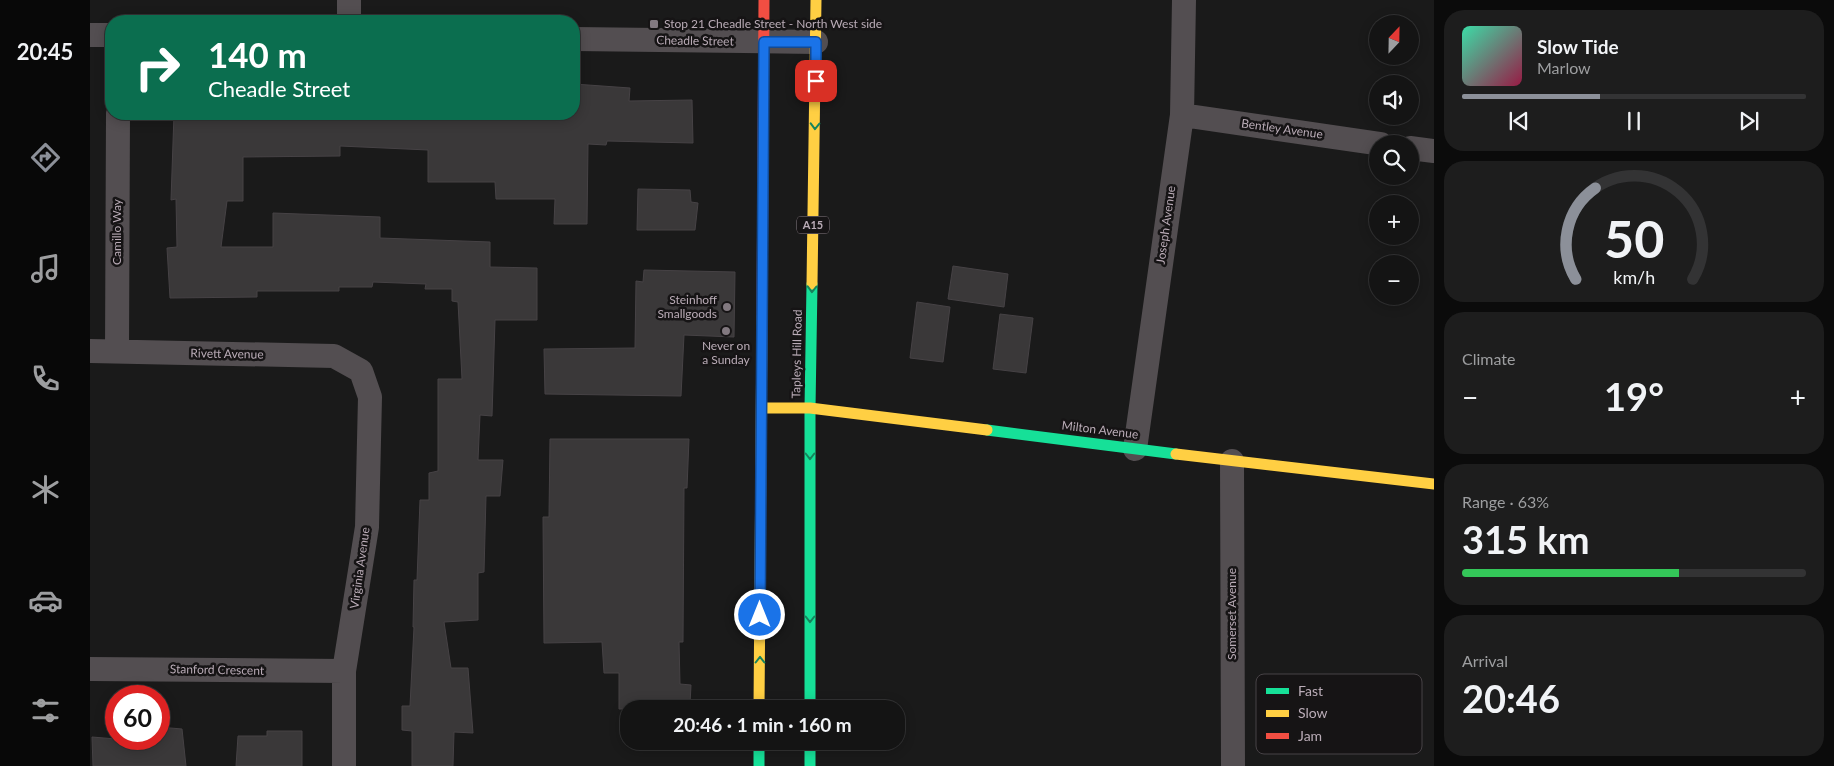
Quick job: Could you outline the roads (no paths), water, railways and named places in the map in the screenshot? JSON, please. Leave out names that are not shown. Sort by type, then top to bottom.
[{"type":"main road","points":[[759,700],[764,0]]},
{"type":"main road","name":"Tapleys Hill Road","points":[[810,700],[810,408],[816,0]]},
{"type":"main road","name":"Milton Avenue","points":[[762,408],[810,408],[1232,461],[1434,484]]},
{"type":"main road","points":[[759,750],[759,766]]},
{"type":"main road","points":[[810,750],[810,766]]},
{"type":"street","points":[[349,0],[349,15]]},
{"type":"street","name":"Joseph Avenue","points":[[1135,448],[1182,115],[1184,0]]},
{"type":"street","points":[[90,35],[105,35]]},
{"type":"street","name":"Cheadle Street","points":[[580,39],[816,42]]},
{"type":"street","name":"Bentley Avenue","points":[[1182,115],[1369,142]]},
{"type":"street","name":"Camillo Way","points":[[117,351],[118,120]]},
{"type":"street","points":[[1419,149],[1434,151]]},
{"type":"street","name":"Rivett Avenue","points":[[90,351],[334,356],[361,372]]},
{"type":"street","name":"Virginia Avenue","points":[[344,766],[344,670],[367,528],[370,397],[361,372]]},
{"type":"street","name":"Somerset Avenue","points":[[1232,461],[1233,766]]},
{"type":"street","name":"Stanford Crescent","points":[[90,669],[344,670]]},
{"type":"place","name":"Stop 21 Cheadle Street - North West side","points":[[654,24]]},
{"type":"place","name":"Steinhoff Smallgoods","points":[[727,307]]},
{"type":"place","name":"Never on a Sunday","points":[[726,331]]}]
